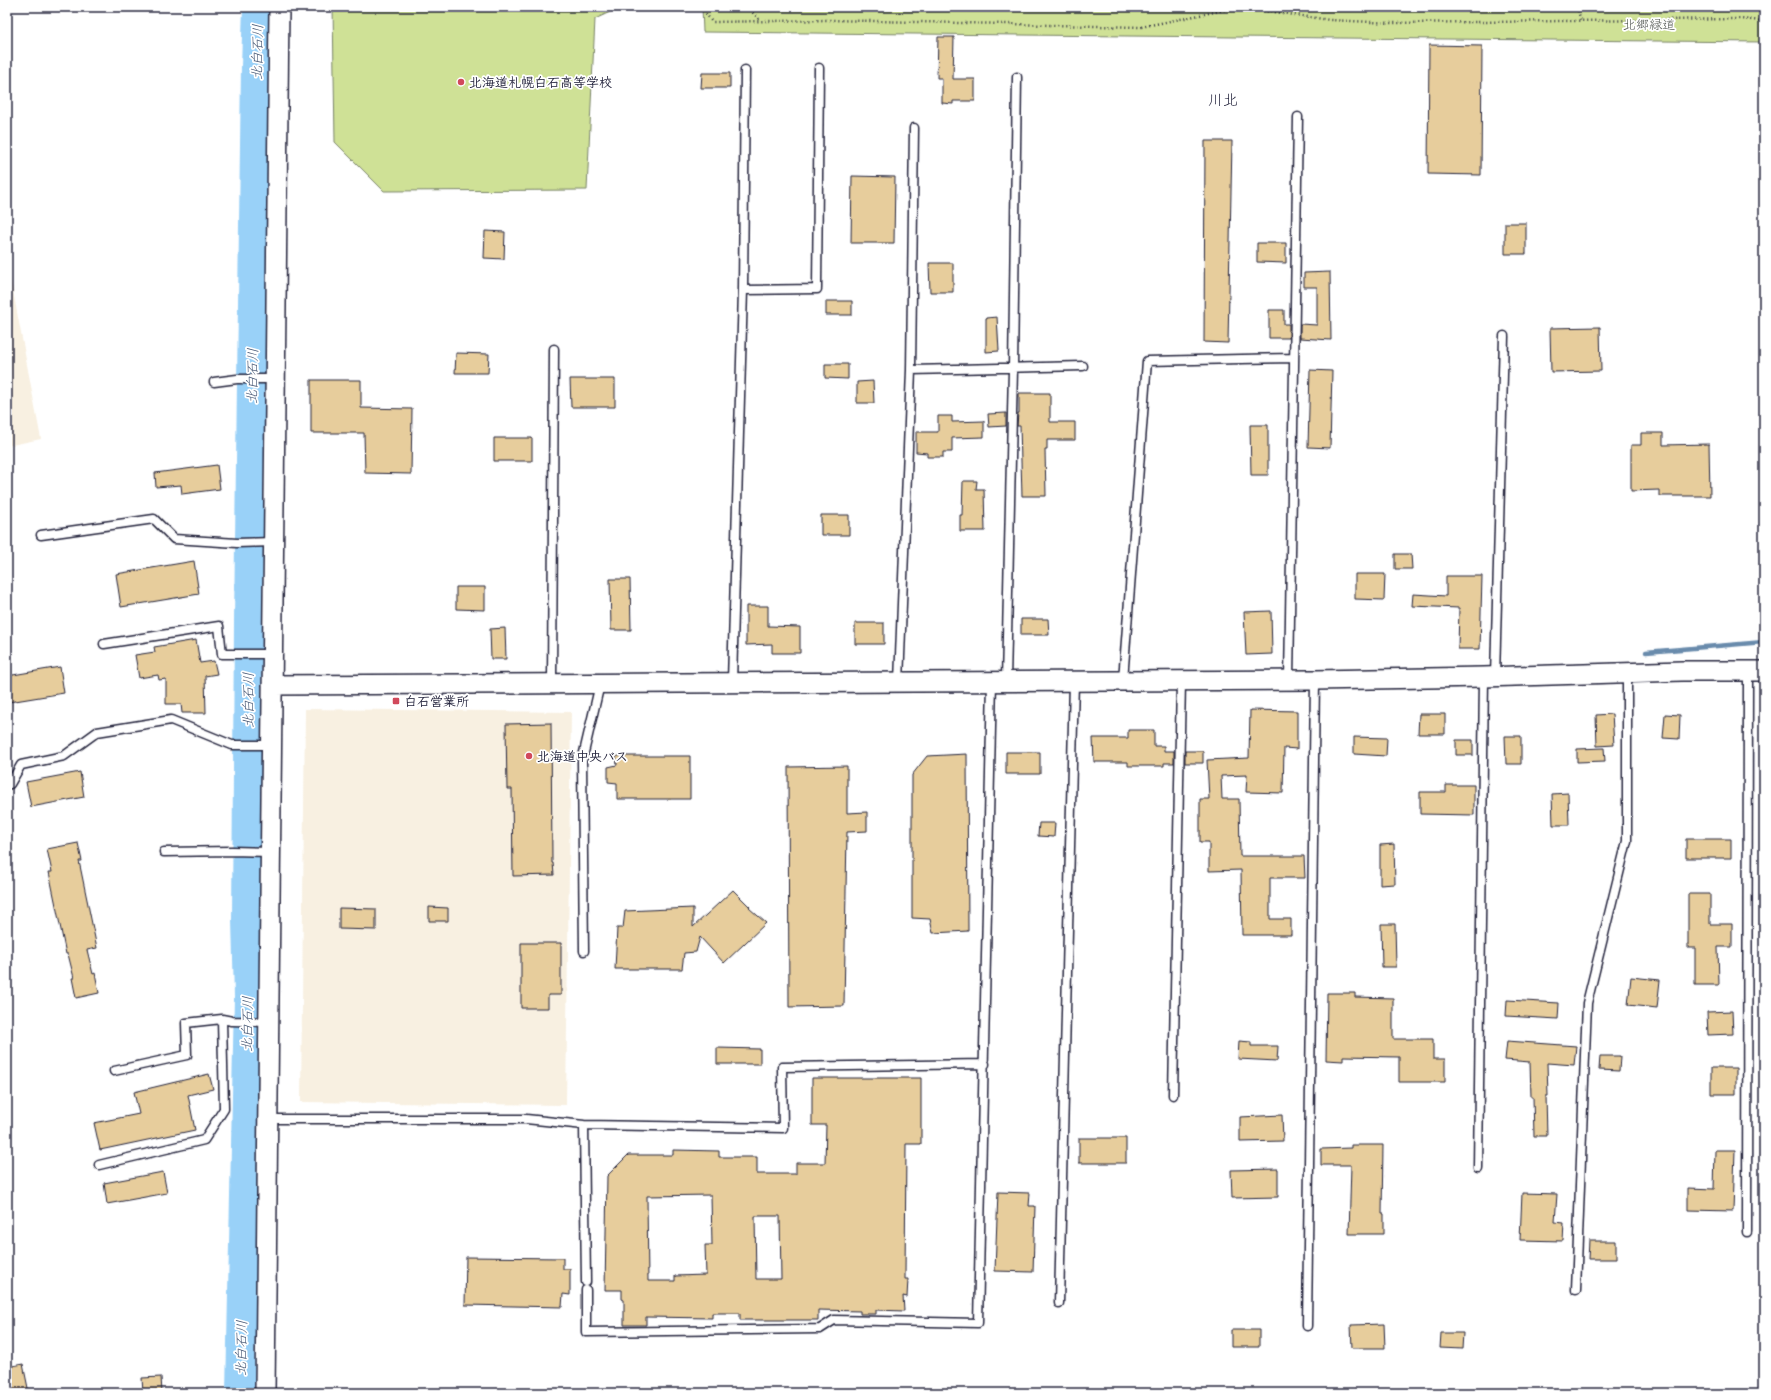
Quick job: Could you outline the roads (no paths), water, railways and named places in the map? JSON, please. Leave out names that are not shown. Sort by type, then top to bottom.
[{"type":"street","points":[[265,1393],[266,1119],[263,1022],[264,852],[266,745],[272,685],[267,654],[269,379],[279,7]]},
{"type":"street","points":[[272,685],[1315,680],[1627,674],[1682,671],[1756,671]]},
{"type":"lane","points":[[743,290],[817,289],[819,68]]},
{"type":"lane","points":[[732,682],[743,290],[745,70]]},
{"type":"lane","points":[[584,1125],[586,1332],[820,1330],[834,1320],[978,1323],[985,1064],[999,681],[1013,369],[1017,77]]},
{"type":"lane","points":[[1288,680],[1298,117]]},
{"type":"lane","points":[[899,682],[911,370],[914,128]]},
{"type":"lane","points":[[1478,1168],[1489,677],[1504,336]]},
{"type":"lane","points":[[552,684],[554,349]]},
{"type":"lane","points":[[1123,680],[1147,361],[1294,358]]},
{"type":"lane","points":[[911,370],[1013,369],[1084,366]]},
{"type":"lane","points":[[214,382],[237,379],[269,379]]},
{"type":"lane","points":[[41,535],[154,519],[174,539],[236,544],[268,542]]},
{"type":"lane","points":[[104,644],[219,626],[222,654],[267,654]]},
{"type":"lane","points":[[1747,1232],[1756,671]]},
{"type":"lane","points":[[1576,1290],[1587,1003],[1627,841],[1627,674]]},
{"type":"lane","points":[[1173,1095],[1180,680]]},
{"type":"lane","points":[[1307,1326],[1315,680]]},
{"type":"lane","points":[[1059,1303],[1074,681]]},
{"type":"lane","points":[[584,951],[582,761],[600,684]]},
{"type":"lane","points":[[7,785],[10,784],[21,765],[64,756],[97,732],[171,720],[232,745],[266,745]]},
{"type":"lane","points":[[164,852],[264,852]]},
{"type":"lane","points":[[99,1165],[204,1140],[224,1109],[222,1019]]},
{"type":"lane","points":[[114,1071],[187,1055],[186,1023],[222,1019],[232,1021],[263,1022]]},
{"type":"lane","points":[[266,1119],[526,1119],[584,1125],[783,1128],[782,1067],[985,1064]]},
{"type":"waterway","name":"北白石川","points":[[240,1393],[248,997],[246,920],[248,621],[257,7]]},
{"type":"waterway","points":[[1646,652],[1764,642]]},
{"type":"place","name":"北海道札幌白石高等学校","points":[[461,82]]},
{"type":"place","name":"白石営業所","points":[[396,701]]},
{"type":"place","name":"北海道中央バス","points":[[529,756]]},
{"type":"district","name":"川北","points":[[1223,100]]},
{"type":"park label","name":"北郷緑道","points":[[1649,24]]}]
